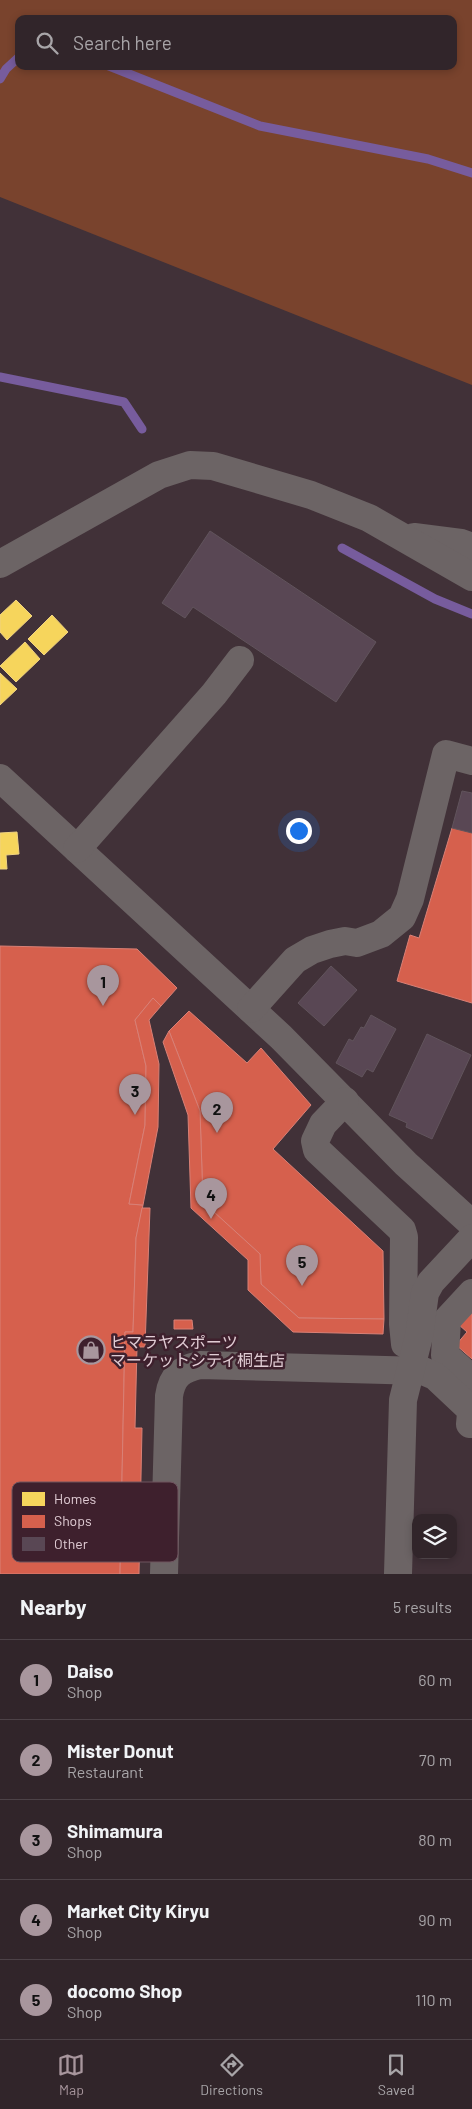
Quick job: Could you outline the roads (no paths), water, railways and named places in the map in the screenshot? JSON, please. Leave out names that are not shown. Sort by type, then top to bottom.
[{"type":"street","points":[[0,564],[145,483],[179,467],[190,465],[213,466],[311,495],[369,518],[472,576]]},
{"type":"street","points":[[402,536],[461,543],[472,547]]},
{"type":"street","points":[[77,850],[214,694],[240,660]]},
{"type":"street","points":[[251,1009],[295,960],[312,950],[345,941],[358,942],[368,940],[392,927],[402,917],[410,900],[446,754],[472,761]]},
{"type":"street","points":[[0,778],[251,1009],[406,1164],[472,1224]]},
{"type":"street","points":[[345,1101],[323,1124],[315,1142],[317,1150],[402,1230],[404,1238],[403,1324],[409,1370]]},
{"type":"street","points":[[398,1574],[403,1400],[419,1336],[425,1293],[438,1275],[472,1238]]},
{"type":"street","points":[[472,1293],[447,1320],[445,1355],[472,1379]]},
{"type":"street","points":[[167,1482],[169,1396],[174,1379],[180,1372],[200,1365],[423,1371],[436,1376],[469,1408],[471,1413],[470,1424],[472,1424]]},
{"type":"waterway","points":[[0,79],[6,69],[15,61]]},
{"type":"waterway","points":[[119,70],[260,126],[428,159],[472,173]]},
{"type":"waterway","points":[[0,377],[124,402],[142,429]]},
{"type":"waterway","points":[[342,548],[435,599],[472,614]]},
{"type":"place","name":"Daiso","points":[[103,1006]]},
{"type":"place","name":"Shimamura","points":[[135,1115]]},
{"type":"place","name":"Mister Donut","points":[[217,1133]]},
{"type":"place","name":"Market City Kiryu","points":[[211,1219]]},
{"type":"place","name":"docomo Shop","points":[[302,1286]]},
{"type":"place","name":"ヒマラヤスポーツ マーケットシティ桐生店","points":[[91,1350]]}]
